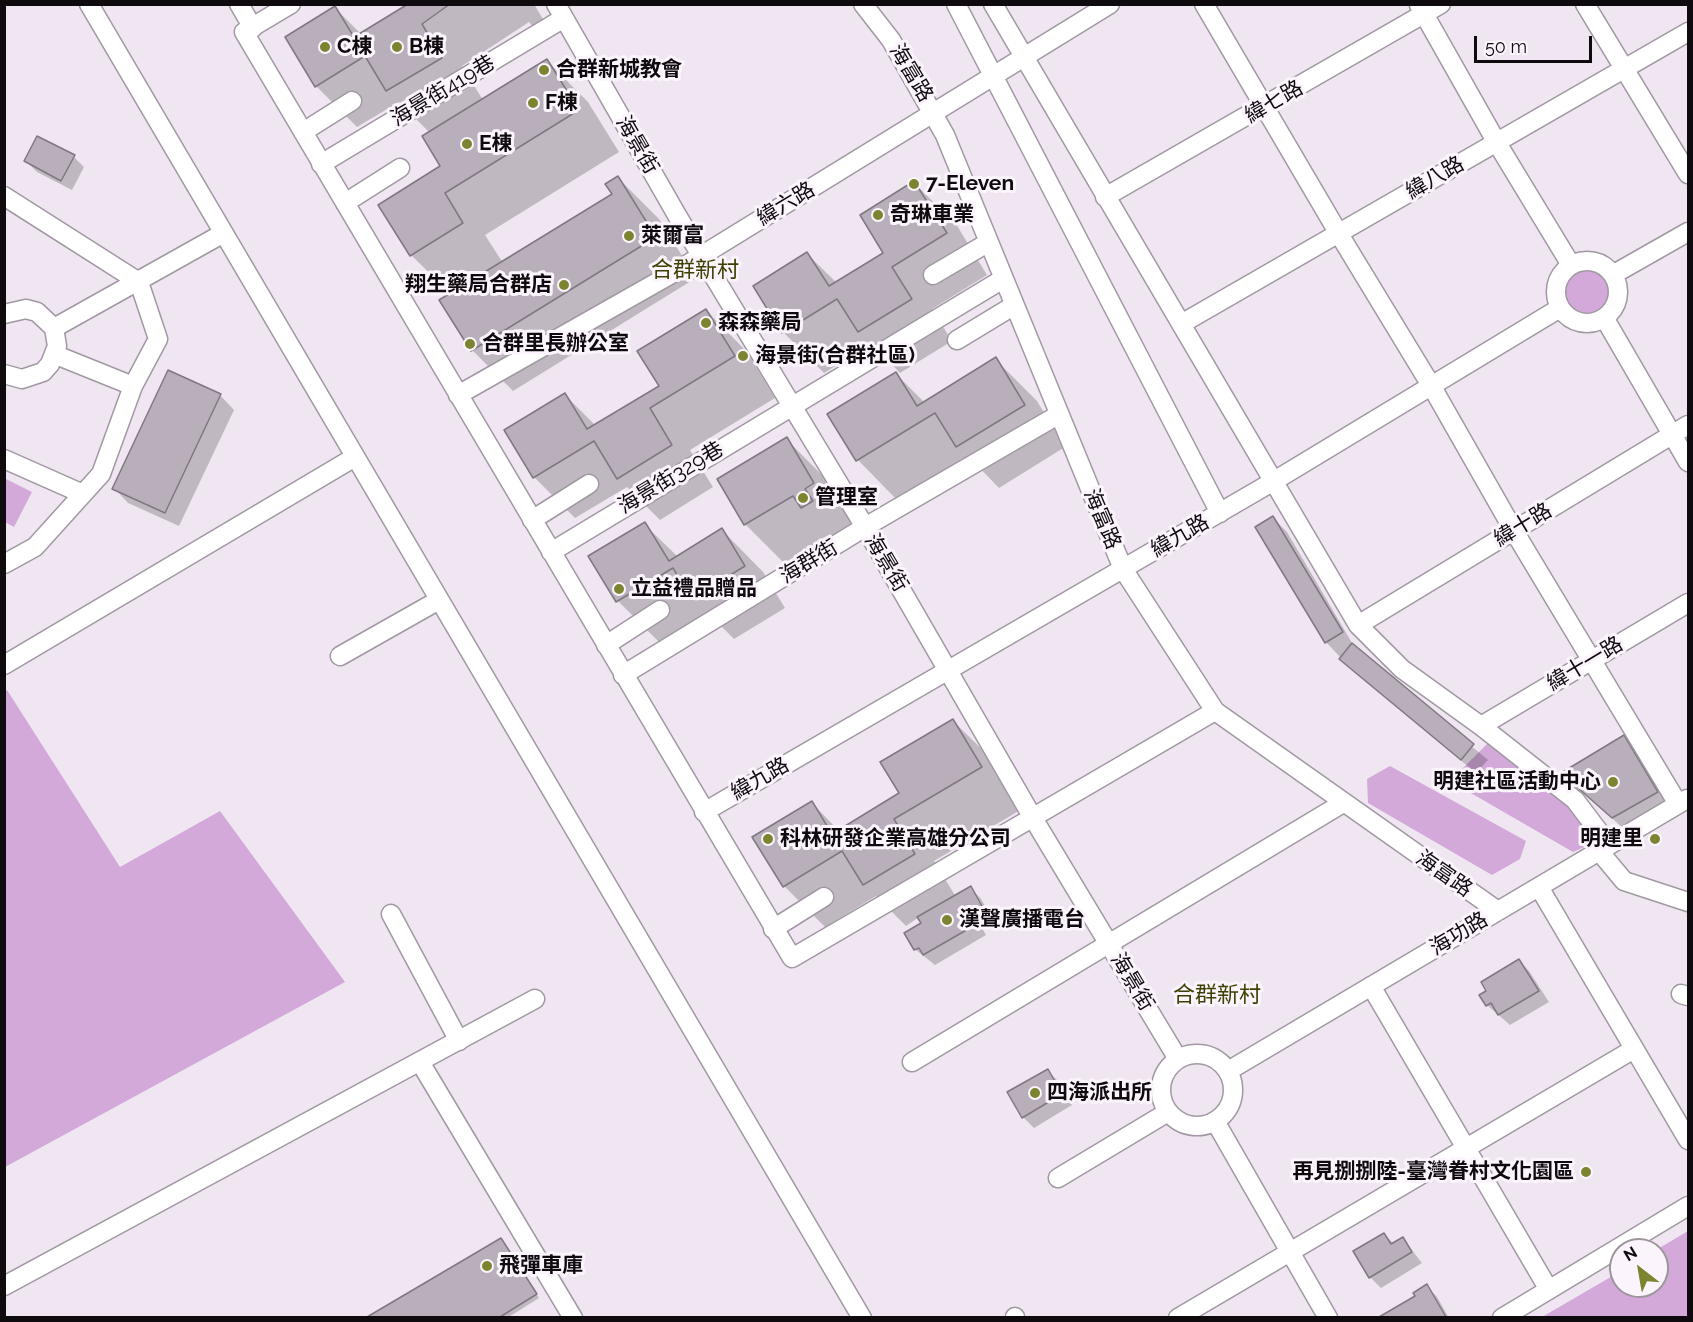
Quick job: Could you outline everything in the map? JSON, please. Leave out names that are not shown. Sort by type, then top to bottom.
[{"type":"street","points":[[89,4],[222,234],[862,1317]]},
{"type":"street","points":[[239,4],[248,30],[321,164],[792,958],[1215,711]]},
{"type":"street","points":[[248,30],[291,4]]},
{"type":"street","name":"海富路","points":[[863,4],[891,40],[934,113],[1123,569],[1215,711],[1498,911]]},
{"type":"street","points":[[956,4],[1220,513]]},
{"type":"street","points":[[993,4],[1358,625],[1402,669],[1481,726],[1575,800],[1624,881],[1689,902]]},
{"type":"street","name":"緯六路","points":[[458,395],[701,255],[1110,4]]},
{"type":"street","points":[[1204,4],[1263,108],[1432,387],[1514,531],[1592,660],[1683,801]]},
{"type":"street","name":"緯七路","points":[[1105,197],[1263,108],[1421,9],[1441,4]]},
{"type":"street","points":[[1585,4],[1689,174]]},
{"type":"street","points":[[1421,9],[1571,265]]},
{"type":"street","name":"海景街419巷","points":[[321,164],[560,11]]},
{"type":"street","name":"海景街","points":[[560,11],[701,255],[865,527],[1033,818],[1178,1059]]},
{"type":"street","name":"緯八路","points":[[1181,324],[1689,32]]},
{"type":"street","points":[[303,132],[352,101]]},
{"type":"street","points":[[345,203],[400,168]]},
{"type":"street","points":[[4,564],[35,547],[101,474],[133,386],[158,339],[139,282],[6,199]]},
{"type":"street","points":[[1614,274],[1689,232]]},
{"type":"street","points":[[54,328],[222,234]]},
{"type":"street","points":[[933,275],[989,242]]},
{"type":"street","points":[[1580,261],[1599,262],[1614,274],[1618,283],[1617,303],[1605,319],[1595,323],[1575,321],[1560,308],[1556,299],[1558,279],[1571,265],[1580,261]]},
{"type":"street","name":"海景街329巷","points":[[550,552],[791,404],[1003,279]]},
{"type":"street","points":[[957,340],[1013,306]]},
{"type":"street","name":"緯九路","points":[[704,812],[1220,513],[1560,308]]},
{"type":"street","points":[[4,314],[26,309],[37,312],[54,328],[57,346],[56,355],[43,372],[22,379],[4,374]]},
{"type":"street","points":[[1605,319],[1689,462]]},
{"type":"street","points":[[56,355],[133,386]]},
{"type":"street","name":"海群街","points":[[623,675],[865,527],[1059,415]]},
{"type":"street","name":"緯十路","points":[[1358,625],[1689,425]]},
{"type":"street","points":[[4,665],[355,458]]},
{"type":"street","points":[[4,459],[82,494]]},
{"type":"street","points":[[532,520],[589,484]]},
{"type":"street","points":[[340,657],[439,600]]},
{"type":"street","name":"緯十一路","points":[[1481,726],[1689,603]]},
{"type":"street","points":[[606,645],[660,610]]},
{"type":"street","name":"海功路","points":[[1228,1071],[1683,801]]},
{"type":"street","points":[[912,1062],[1343,803]]},
{"type":"street","points":[[1539,887],[1689,1140]]},
{"type":"street","points":[[773,929],[824,897]]},
{"type":"street","points":[[391,914],[459,1041]]},
{"type":"street","points":[[1371,986],[1549,1290]]},
{"type":"street","points":[[4,1286],[535,999]]},
{"type":"street","points":[[1178,1317],[1634,1049]]},
{"type":"street","points":[[1200,1054],[1221,1062],[1228,1071],[1233,1082],[1230,1104],[1215,1121],[1195,1126],[1185,1124],[1168,1112],[1163,1101],[1163,1078],[1178,1059],[1200,1054]]},
{"type":"street","points":[[420,1062],[573,1317]]},
{"type":"street","points":[[1058,1178],[1168,1112]]},
{"type":"street","points":[[1215,1121],[1328,1317]]},
{"type":"street","points":[[1502,1317],[1689,1206]]},
{"type":"shaded area","points":[[1587,265],[1597,267],[1606,273],[1612,282],[1614,292],[1612,302],[1606,311],[1597,317],[1587,319],[1577,317],[1568,311],[1562,302],[1560,292],[1562,282],[1568,273],[1577,267]]},
{"type":"shaded area","points":[[4,478],[32,492],[14,527],[5,522]]},
{"type":"shaded area","points":[[7,690],[120,867],[220,811],[345,982],[5,1167],[4,692]]},
{"type":"shaded area","points":[[1488,743],[1571,806],[1596,842],[1573,852],[1450,781]]},
{"type":"shaded area","points":[[1390,766],[1526,841],[1520,859],[1492,875],[1368,803],[1367,779]]},
{"type":"shaded area","points":[[1688,1231],[1688,1317],[1542,1317],[1609,1278],[1609,1298],[1669,1298],[1669,1242]]},
{"type":"building","points":[[408,4],[450,4],[422,24],[442,58],[386,91],[365,56],[315,87],[285,37],[335,6],[354,37]]},
{"type":"building","points":[[547,59],[579,110],[445,193],[463,223],[410,256],[378,205],[440,166],[422,136]]},
{"type":"building","points":[[37,136],[75,155],[61,181],[24,161]]},
{"type":"building","points":[[618,176],[656,237],[471,351],[439,300],[612,194],[605,184]]},
{"type":"building","points":[[914,181],[947,233],[892,267],[912,299],[858,332],[837,299],[782,333],[753,286],[807,252],[829,286],[883,253],[860,215]]},
{"type":"building","points":[[706,309],[735,356],[650,408],[672,445],[617,479],[594,441],[533,478],[504,430],[565,393],[587,429],[659,386],[637,351]]},
{"type":"building","points":[[996,357],[1025,405],[956,447],[935,413],[856,461],[827,414],[896,372],[917,406]]},
{"type":"building","points":[[168,370],[221,394],[165,513],[112,489]]},
{"type":"building","points":[[787,437],[814,483],[805,489],[813,501],[801,508],[793,496],[744,525],[717,479]]},
{"type":"building","points":[[1273,516],[1343,632],[1325,643],[1255,527]]},
{"type":"building","points":[[645,522],[669,561],[722,528],[745,566],[691,599],[673,568],[616,602],[588,556]]},
{"type":"building","points":[[1352,643],[1474,744],[1461,760],[1339,659]]},
{"type":"building","points":[[953,719],[982,767],[894,819],[915,854],[863,885],[842,851],[783,887],[752,837],[812,801],[832,834],[899,793],[880,762]]},
{"type":"building","name":"明建社區活動中心","points":[[1624,735],[1658,792],[1612,818],[1561,773]]},
{"type":"building","name":"漢聲廣播電台","points":[[971,886],[984,910],[972,917],[977,924],[923,955],[919,948],[914,950],[904,933],[921,923],[917,917]]},
{"type":"building","points":[[1519,959],[1539,991],[1498,1015],[1491,1003],[1486,1006],[1479,995],[1486,991],[1481,982]]},
{"type":"building","name":"四海派出所","points":[[1048,1069],[1062,1094],[1022,1118],[1007,1092]]},
{"type":"building","points":[[1384,1233],[1391,1244],[1403,1237],[1412,1252],[1369,1278],[1353,1251]]},
{"type":"building","name":"飛彈車庫","points":[[501,1238],[537,1294],[500,1317],[367,1317]]},
{"type":"building","points":[[1427,1284],[1446,1317],[1379,1317],[1415,1296],[1413,1293]]},
{"type":"place","name":"C棟","points":[[325,47]]},
{"type":"place","name":"B棟","points":[[397,47]]},
{"type":"place","name":"合群新城教會","points":[[544,70]]},
{"type":"place","name":"F棟","points":[[533,103]]},
{"type":"place","name":"E棟","points":[[467,144]]},
{"type":"place","name":"7-Eleven","points":[[914,184]]},
{"type":"place","name":"奇琳車業","points":[[878,215]]},
{"type":"place","name":"萊爾富","points":[[629,236]]},
{"type":"place","name":"翔生藥局合群店","points":[[564,285]]},
{"type":"place","name":"森森藥局","points":[[706,323]]},
{"type":"place","name":"合群里長辦公室","points":[[470,344]]},
{"type":"place","name":"海景街(合群社區)","points":[[743,356]]},
{"type":"place","name":"管理室","points":[[803,498]]},
{"type":"place","name":"立益禮品贈品","points":[[619,589]]},
{"type":"place","name":"明建社區活動中心","points":[[1613,782]]},
{"type":"place","name":"科林研發企業高雄分公司","points":[[768,839]]},
{"type":"place","name":"明建里","points":[[1655,839]]},
{"type":"place","name":"漢聲廣播電台","points":[[947,920]]},
{"type":"place","name":"四海派出所","points":[[1035,1093]]},
{"type":"place","name":"再見捌捌陸-臺灣眷村文化園區","points":[[1586,1172]]},
{"type":"place","name":"飛彈車庫","points":[[487,1266]]},
{"type":"district","name":"合群新村","points":[[695,270]]},
{"type":"district","name":"合群新村","points":[[1217,995]]}]
